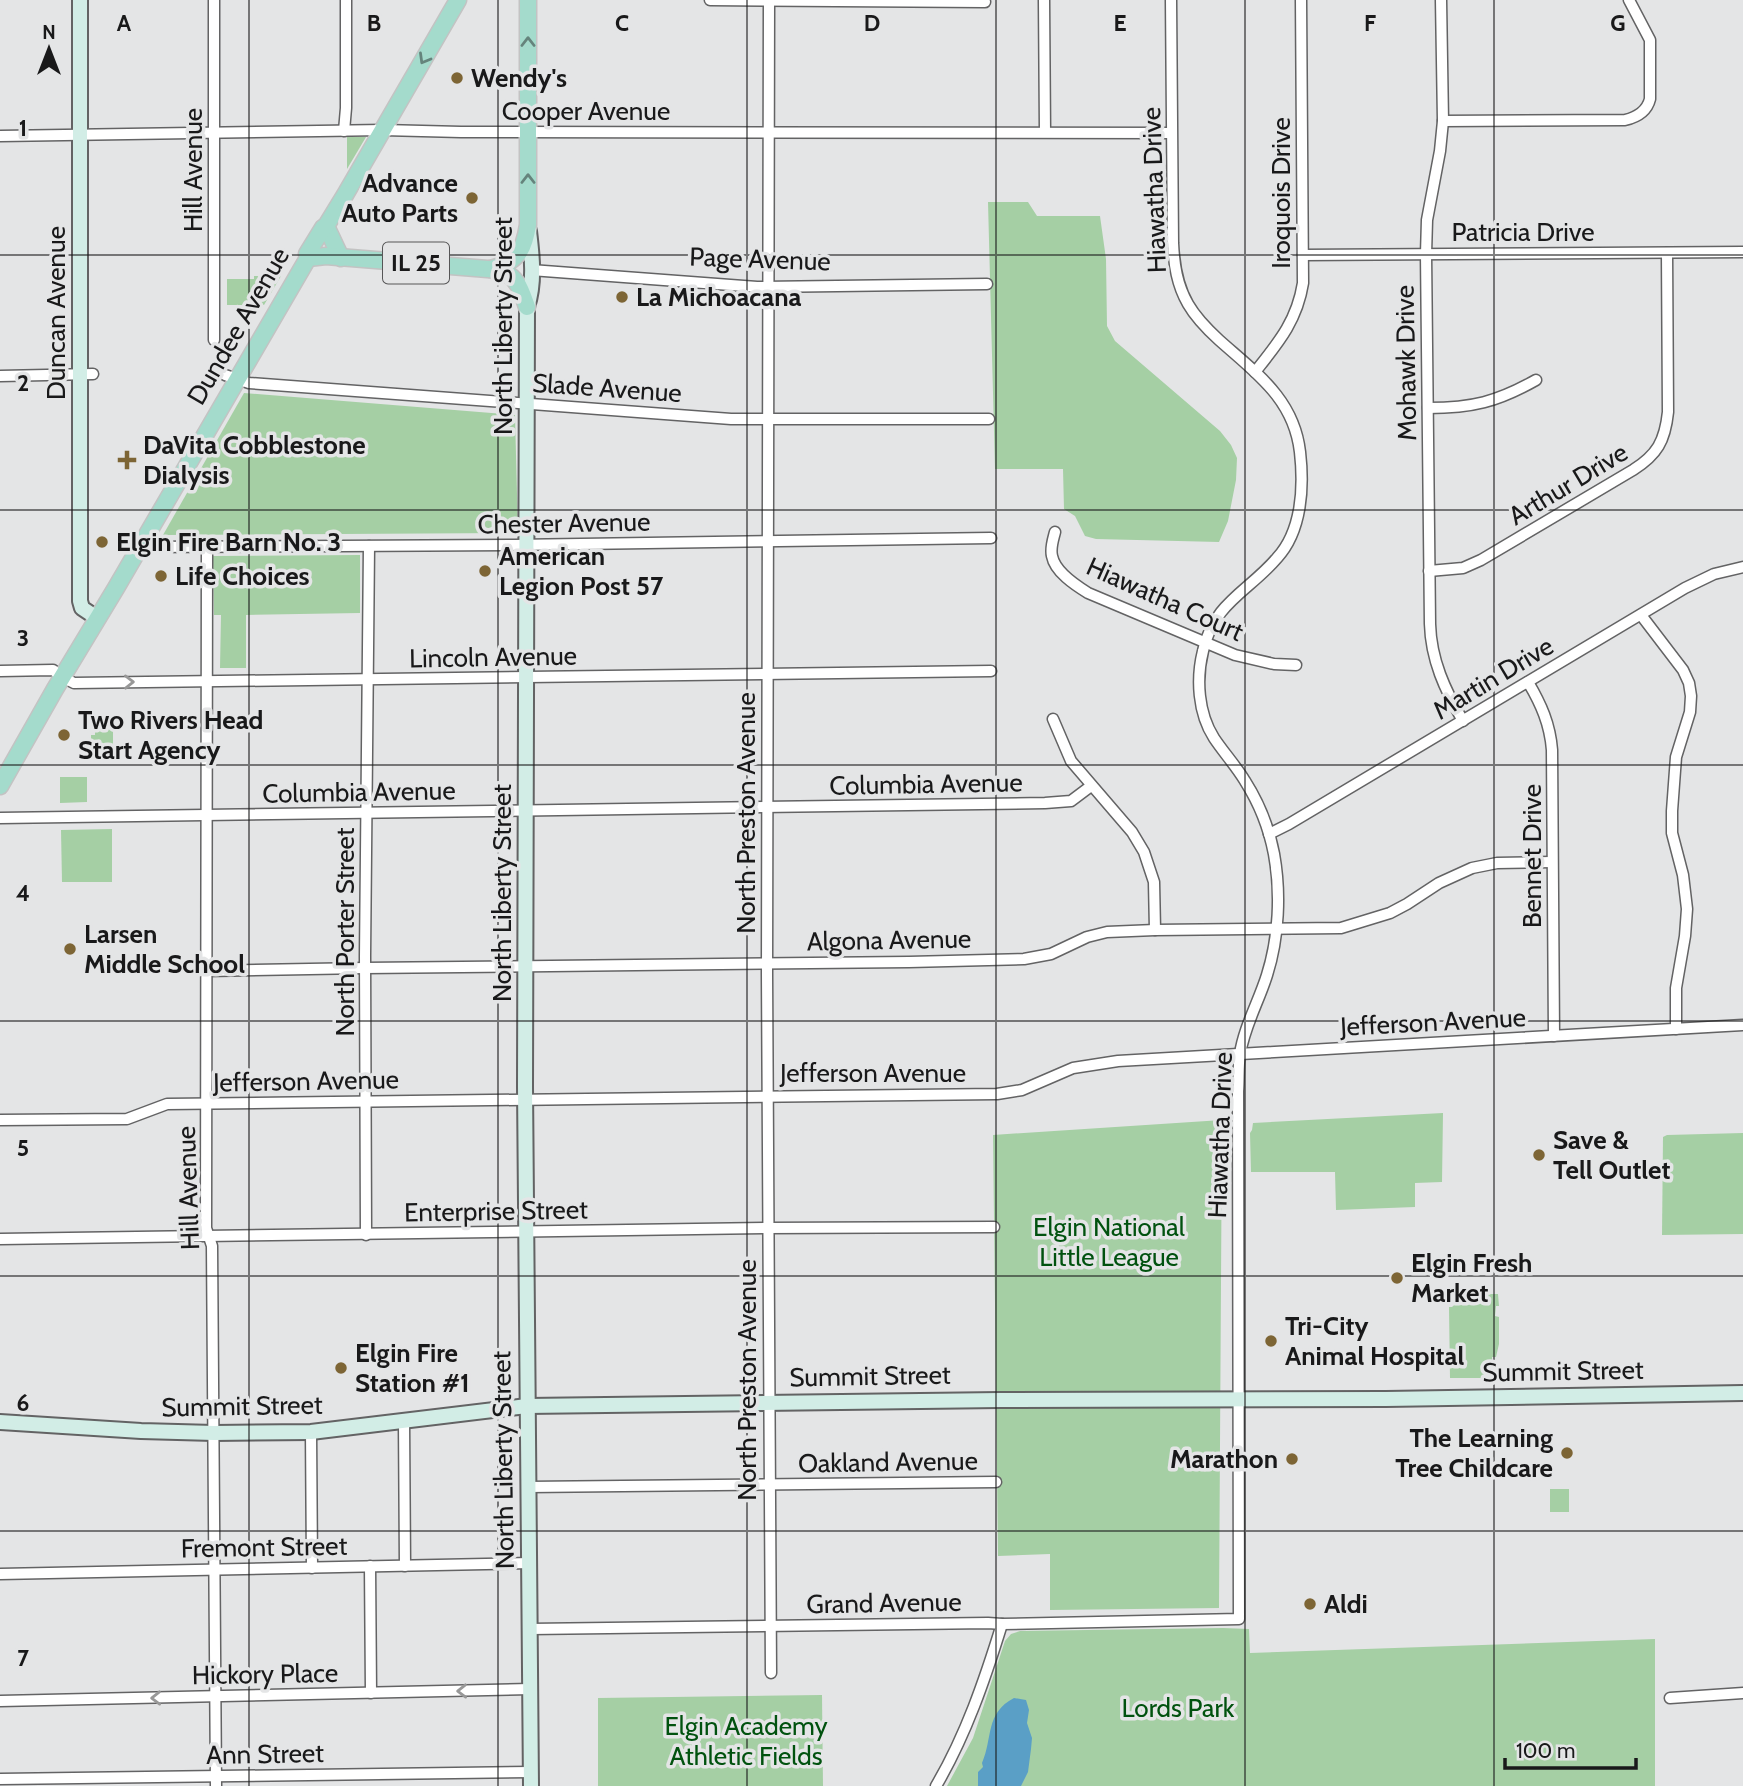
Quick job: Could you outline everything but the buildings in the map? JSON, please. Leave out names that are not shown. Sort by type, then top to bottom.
[{"type":"main road","name":"Duncan Avenue","points":[[80,0],[87,374],[80,601],[82,608],[97,618]]},
{"type":"main road","name":"Dundee Avenue","points":[[0,786],[139,547],[231,376],[308,258],[307,254],[458,0]]},
{"type":"main road","name":"North Liberty Street","points":[[528,0],[528,225],[531,296],[527,307],[526,403],[525,1099],[531,1779]]},
{"type":"main road","points":[[491,268],[509,262],[518,255],[528,225]]},
{"type":"main road","points":[[308,258],[341,257],[326,226]]},
{"type":"main road","name":"IL 25","points":[[341,257],[491,268]]},
{"type":"main road","points":[[491,268],[504,271],[516,280],[527,307]]},
{"type":"main road","name":"Summit Street","points":[[0,1422],[105,1430],[311,1432],[527,1406],[1743,1393]]},
{"type":"street","name":"Hill Avenue","points":[[214,0],[214,340]]},
{"type":"street","points":[[344,131],[346,0]]},
{"type":"street","points":[[710,0],[985,2]]},
{"type":"street","name":"North Preston Avenue","points":[[769,0],[767,1095],[771,1673]]},
{"type":"street","points":[[1044,0],[1045,132]]},
{"type":"street","name":"Hiawatha Drive","points":[[1171,0],[1173,257],[1180,288],[1198,320],[1281,399],[1295,429],[1300,459],[1298,514],[1292,532],[1280,556],[1226,605],[1212,625],[1202,653],[1199,682],[1204,716],[1212,735],[1240,772],[1269,834],[1278,881],[1278,909],[1269,970],[1240,1054],[1238,1091],[1240,1619]]},
{"type":"street","name":"Iroquois Drive","points":[[1255,372],[1279,341],[1297,310],[1303,283],[1301,0]]},
{"type":"street","name":"Mohawk Drive","points":[[1441,0],[1443,121],[1427,220],[1426,254],[1430,635],[1446,691],[1463,721]]},
{"type":"street","points":[[1443,121],[1625,120],[1639,115],[1650,99],[1651,43],[1629,0]]},
{"type":"street","name":"Cooper Avenue","points":[[0,136],[383,130],[1171,133]]},
{"type":"street","name":"Patricia Drive","points":[[1303,255],[1743,252]]},
{"type":"street","name":"Arthur Drive","points":[[1429,571],[1463,568],[1481,560],[1645,463],[1655,452],[1665,433],[1668,412],[1667,253]]},
{"type":"street","name":"Page Avenue","points":[[531,270],[768,287],[987,284]]},
{"type":"street","points":[[0,376],[87,374]]},
{"type":"street","name":"Slade Avenue","points":[[231,376],[249,383],[730,419],[989,419]]},
{"type":"street","points":[[1428,408],[1480,404],[1536,380]]},
{"type":"street","name":"Hiawatha Court","points":[[1055,532],[1052,558],[1071,582],[1092,594],[1235,655],[1275,664],[1296,665]]},
{"type":"street","name":"Chester Avenue","points":[[139,547],[990,538]]},
{"type":"street","name":"North Porter Street","points":[[366,1235],[369,545]]},
{"type":"street","name":"Hill Avenue","points":[[207,547],[206,1228],[212,1246],[216,1781]]},
{"type":"street","name":"Martin Drive","points":[[1269,834],[1701,579],[1728,569],[1743,567]]},
{"type":"street","points":[[1641,615],[1683,670],[1691,696],[1690,712],[1675,762],[1672,811],[1672,833],[1684,882],[1687,909],[1676,988],[1676,1029]]},
{"type":"street","name":"Lincoln Avenue","points":[[0,671],[53,670],[74,683],[991,671]]},
{"type":"street","name":"Bennet Drive","points":[[1528,682],[1541,705],[1551,740],[1554,1036]]},
{"type":"street","points":[[1053,719],[1068,757],[1140,842],[1147,856],[1155,887],[1155,930]]},
{"type":"street","name":"Columbia Avenue","points":[[0,818],[1048,803],[1070,801],[1091,786]]},
{"type":"street","name":"Algona Avenue","points":[[207,971],[1024,959],[1051,954],[1100,933],[1348,927],[1396,910],[1439,883],[1472,868],[1497,863],[1552,862]]},
{"type":"street","name":"Jefferson Avenue","points":[[0,1120],[127,1119],[164,1104],[1008,1093],[1029,1087],[1066,1070],[1094,1064],[1743,1025]]},
{"type":"street","name":"Enterprise Street","points":[[0,1239],[994,1227]]},
{"type":"street","points":[[404,1421],[405,1566]]},
{"type":"street","points":[[311,1432],[312,1568]]},
{"type":"street","name":"Oakland Avenue","points":[[528,1487],[996,1482]]},
{"type":"street","name":"Fremont Street","points":[[0,1574],[529,1563]]},
{"type":"street","points":[[370,1566],[371,1693]]},
{"type":"street","name":"Grand Avenue","points":[[530,1629],[1240,1619]]},
{"type":"street","points":[[936,1786],[975,1704],[1002,1624]]},
{"type":"street","name":"Hickory Place","points":[[0,1700],[530,1689]]},
{"type":"street","points":[[1670,1698],[1743,1693]]},
{"type":"street","name":"Ann Street","points":[[0,1779],[531,1779]]},
{"type":"green space","points":[[347,137],[366,137],[347,169]]},
{"type":"green space","points":[[988,202],[1028,202],[1037,216],[1100,216],[1106,259],[1107,326],[1115,341],[1220,431],[1237,458],[1236,480],[1228,521],[1219,542],[1096,539],[1085,536],[1075,516],[1064,509],[1063,469],[995,469]]},
{"type":"green space","points":[[254,276],[281,276],[264,305],[227,305],[227,279],[254,279]]},
{"type":"green space","points":[[244,393],[515,415],[518,533],[163,535]]},
{"type":"green space","points":[[360,555],[360,613],[246,615],[246,668],[220,668],[221,615],[214,615],[213,556]]},
{"type":"green space","points":[[95,729],[113,729],[113,745],[91,745],[91,735],[95,735]]},
{"type":"green space","points":[[60,777],[87,777],[87,802],[60,803]]},
{"type":"green space","points":[[112,829],[112,882],[62,882],[61,830]]},
{"type":"green space","points":[[1443,1113],[1442,1182],[1415,1183],[1415,1207],[1336,1210],[1335,1172],[1251,1172],[1250,1133],[1253,1123]]},
{"type":"green space","name":"Elgin National Little League","points":[[1222,1120],[1219,1608],[1050,1610],[1050,1554],[998,1556],[993,1135]]},
{"type":"green space","points":[[1743,1133],[1743,1234],[1662,1235],[1663,1137]]},
{"type":"green space","points":[[1468,1294],[1498,1294],[1499,1306],[1496,1306],[1495,1316],[1499,1317],[1499,1344],[1496,1357],[1492,1357],[1493,1378],[1450,1378],[1449,1307]]},
{"type":"green space","points":[[1550,1489],[1569,1489],[1569,1512],[1550,1512]]},
{"type":"green space","name":"Lords Park","points":[[1249,1629],[1250,1653],[1655,1639],[1655,1786],[947,1786],[973,1738],[1005,1641],[1011,1634],[1020,1631]]},
{"type":"green space","name":"Elgin Academy Athletic Fields","points":[[822,1695],[823,1786],[598,1786],[598,1698]]},
{"type":"water","points":[[1014,1698],[1026,1700],[1029,1710],[1027,1723],[1032,1738],[1028,1772],[1021,1786],[978,1786],[978,1772],[983,1767],[994,1719],[998,1711]]},
{"type":"place","name":"Wendy's","points":[[457,78]]},
{"type":"place","name":"Advance Auto Parts","points":[[472,198]]},
{"type":"place","name":"La Michoacana","points":[[622,297]]},
{"type":"place","name":"DaVita Cobblestone Dialysis","points":[[127,460]]},
{"type":"place","name":"Elgin Fire Barn No. 3","points":[[102,542]]},
{"type":"place","name":"American Legion Post 57","points":[[485,571]]},
{"type":"place","name":"Life Choices","points":[[161,576]]},
{"type":"place","name":"Two Rivers Head Start Agency","points":[[64,735]]},
{"type":"place","name":"Larsen Middle School","points":[[70,949]]},
{"type":"place","name":"Save & Tell Outlet","points":[[1539,1155]]},
{"type":"place","name":"Elgin Fresh Market","points":[[1397,1278]]},
{"type":"place","name":"Tri-City Animal Hospital","points":[[1271,1341]]},
{"type":"place","name":"Elgin Fire Station #1","points":[[341,1368]]},
{"type":"place","name":"The Learning Tree Childcare","points":[[1567,1453]]},
{"type":"place","name":"Marathon","points":[[1292,1459]]},
{"type":"place","name":"Aldi","points":[[1310,1604]]}]
